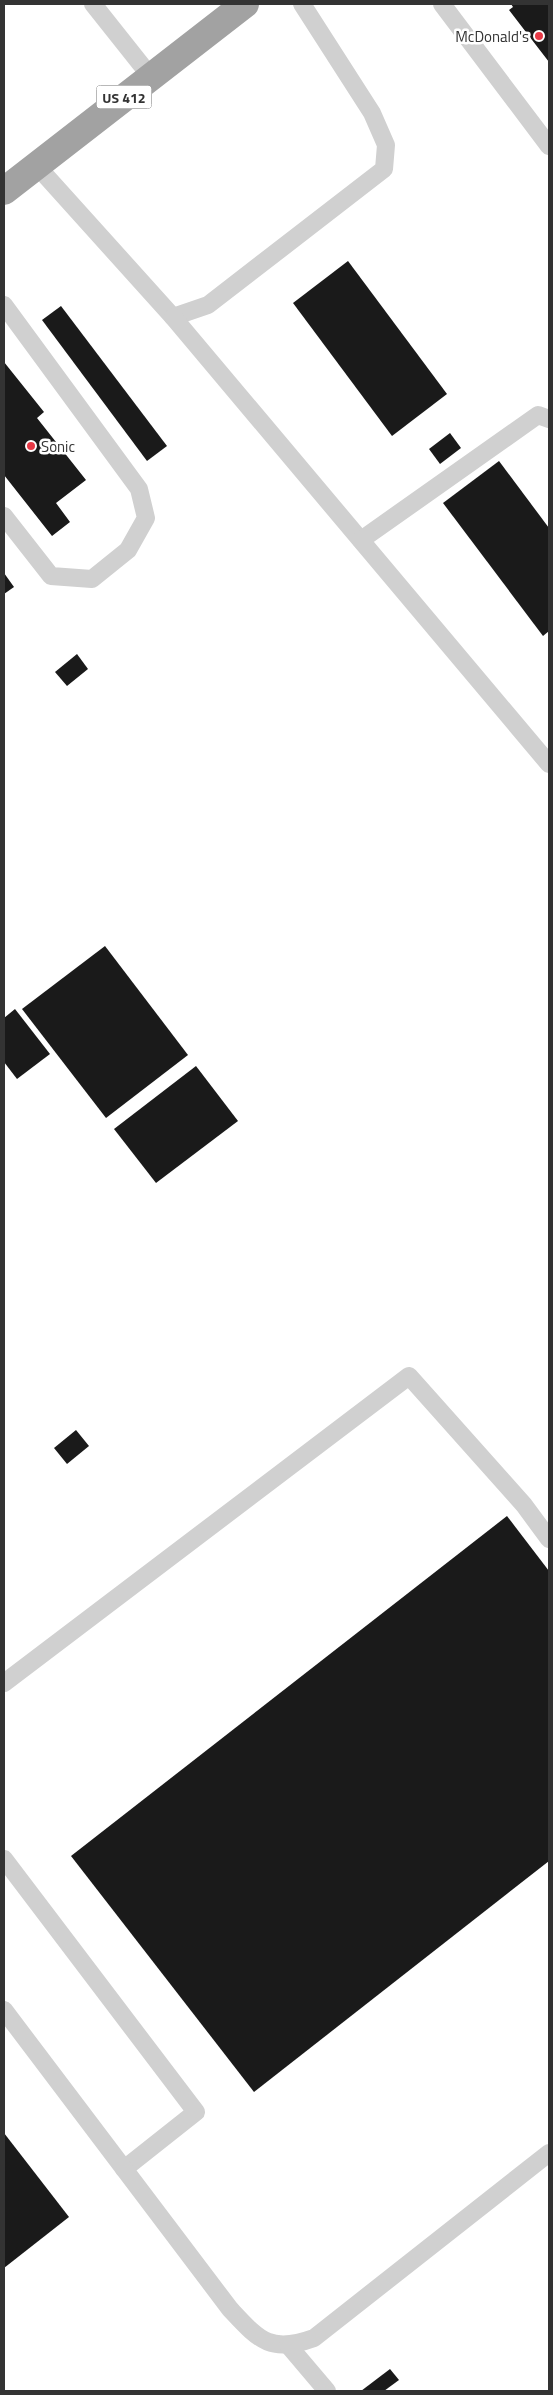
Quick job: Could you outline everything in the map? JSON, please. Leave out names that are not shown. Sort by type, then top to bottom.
[{"type":"highway","name":"US 412","points":[[4,191],[151,77],[238,6]]},
{"type":"lane","points":[[93,4],[151,77]]},
{"type":"lane","points":[[174,317],[208,305],[384,169],[386,145],[372,113],[302,4]]},
{"type":"lane","points":[[442,4],[549,146]]},
{"type":"lane","points":[[524,115],[549,124]]},
{"type":"lane","points":[[37,166],[174,317],[549,764]]},
{"type":"lane","points":[[4,516],[51,576],[92,580],[128,550],[146,518],[139,489],[6,312]]},
{"type":"lane","points":[[361,540],[538,415],[549,419]]},
{"type":"lane","points":[[4,1683],[409,1376],[524,1505],[549,1539]]},
{"type":"lane","points":[[4,1859],[196,2112],[124,2169]]},
{"type":"lane","points":[[4,2010],[230,2309],[256,2336],[274,2344],[288,2345],[314,2338],[549,2153]]},
{"type":"lane","points":[[288,2345],[327,2391]]},
{"type":"building","name":"McDonald's","points":[[511,4],[549,4],[549,62],[509,10],[513,7]]},
{"type":"building","points":[[348,261],[447,394],[392,436],[293,303]]},
{"type":"building","points":[[61,306],[167,446],[147,461],[42,320]]},
{"type":"building","name":"Sonic","points":[[4,362],[44,412],[37,418],[86,480],[56,503],[70,522],[52,536],[4,475]]},
{"type":"building","points":[[450,433],[461,448],[440,464],[429,449]]},
{"type":"building","points":[[499,461],[549,528],[549,631],[543,636],[443,503]]},
{"type":"building","points":[[4,573],[14,587],[4,594]]},
{"type":"building","points":[[77,654],[88,669],[67,686],[55,672]]},
{"type":"building","points":[[105,946],[188,1055],[106,1118],[22,1009]]},
{"type":"building","points":[[15,1009],[50,1054],[17,1079],[4,1062],[4,1018]]},
{"type":"building","points":[[196,1066],[238,1121],[156,1183],[114,1129]]},
{"type":"building","points":[[76,1430],[89,1446],[67,1464],[54,1448]]},
{"type":"building","points":[[507,1516],[549,1571],[549,1861],[254,2092],[71,1856]]},
{"type":"building","points":[[4,2133],[69,2217],[4,2268]]},
{"type":"building","points":[[390,2369],[399,2380],[384,2391],[361,2391]]},
{"type":"place","name":"McDonald's","points":[[539,36]]},
{"type":"place","name":"Sonic","points":[[31,446]]}]
